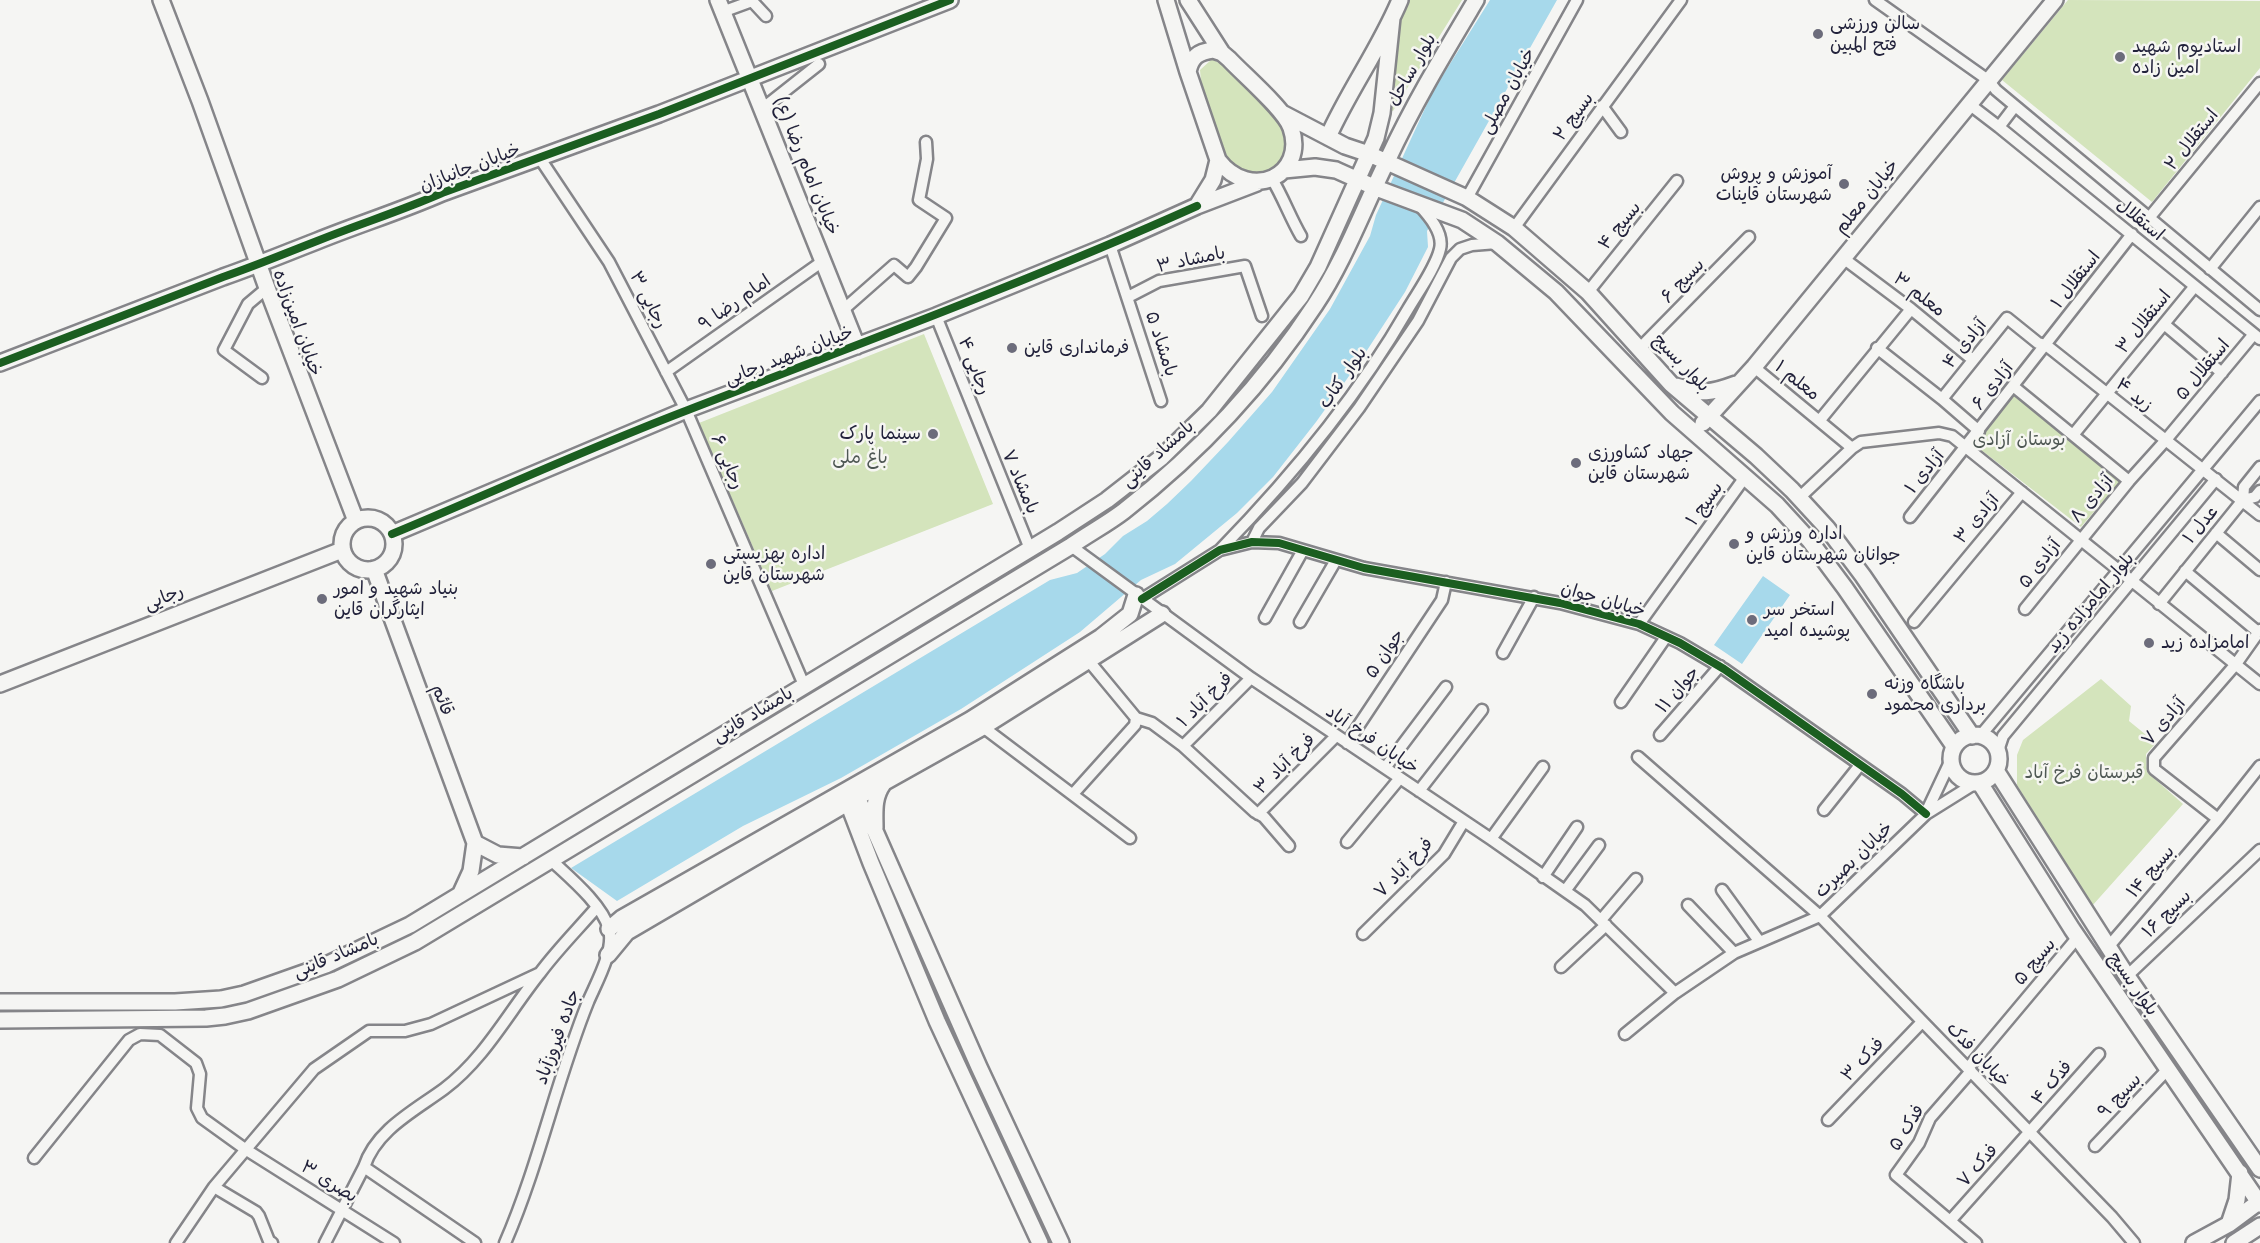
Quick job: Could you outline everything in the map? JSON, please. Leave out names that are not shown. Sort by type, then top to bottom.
[{"type":"main road","name":"خیابان امین‌زاده","points":[[161,0],[356,521]]},
{"type":"main road","name":"خیابان جانبازان","points":[[0,363],[539,157],[658,114],[950,0]]},
{"type":"main road","points":[[1166,0],[1218,160],[1227,173],[1241,180],[1271,177],[1315,167],[1336,170],[1376,188],[1462,220],[1497,243],[1556,292],[1664,405],[1777,505],[1810,541],[1845,588],[1952,754],[1956,776],[1970,784],[1985,783],[1997,772],[2001,757],[1995,743],[1976,735],[1966,736],[1952,754]]},
{"type":"main road","points":[[1188,0],[1222,53],[1291,126],[1294,141],[1292,156],[1271,177]]},
{"type":"main road","name":"بلوار ساحل","points":[[1328,136],[1342,105],[1400,0]]},
{"type":"main road","name":"بلوار ساحل","points":[[1376,188],[1416,100],[1476,0]]},
{"type":"main road","name":"خیابان معلم","points":[[1695,432],[1754,367],[2055,0]]},
{"type":"main road","name":"خیابان امام رضا (ع)","points":[[720,6],[857,346]]},
{"type":"main road","name":"بلوار ساحل","points":[[1358,180],[1376,138],[1382,113],[1392,18]]},
{"type":"main road","points":[[1188,72],[1190,63],[1196,55],[1213,50],[1222,53]]},
{"type":"main road","name":"بلوار بسیج","points":[[1281,113],[1345,146],[1369,154],[1467,198],[1514,228],[1588,292],[1671,384],[1708,418],[1756,456],[1827,528],[1976,735]]},
{"type":"main road","points":[[1197,206],[1213,180],[1218,160]]},
{"type":"main road","name":"خیابان شهید رجایی","points":[[392,534],[686,410],[936,316],[1271,177]]},
{"type":"main road","name":"بامشاد قاینی","points":[[0,1002],[175,1002],[203,1001],[244,994],[326,965],[410,925],[524,857],[1030,549],[1107,500],[1162,457],[1209,411],[1301,296],[1318,267],[1358,180]]},
{"type":"main road","name":"بامشاد قاینی","points":[[0,1020],[206,1018],[248,1011],[338,979],[415,942],[1071,546],[1123,512],[1176,468],[1220,424],[1269,368],[1316,305],[1376,188]]},
{"type":"main road","points":[[1318,267],[1332,275]]},
{"type":"main road","points":[[1671,384],[1700,393],[1713,393],[1739,383]]},
{"type":"main road","points":[[364,518],[380,520],[392,534],[394,548],[391,555],[387,562],[374,569],[360,569],[354,566],[342,550],[345,531],[356,521],[364,518]]},
{"type":"main road","name":"رجایی","points":[[0,684],[342,550]]},
{"type":"main road","name":"قائم","points":[[374,569],[475,843],[471,871],[460,895]]},
{"type":"main road","points":[[609,929],[622,918],[850,795],[970,720],[1101,637],[1130,614],[1139,597]]},
{"type":"main road","points":[[608,955],[627,932],[826,816],[850,795],[883,784],[983,727],[1162,614]]},
{"type":"main road","points":[[716,739],[725,754]]},
{"type":"main road","name":"بلوار بسیج","points":[[1997,772],[2127,976],[2260,1169]]},
{"type":"main road","name":"بلوار بسیج","points":[[1977,783],[2077,938],[2260,1203]]},
{"type":"main road","points":[[883,784],[877,792],[867,833],[937,1021],[1040,1243]]},
{"type":"main road","points":[[850,795],[1061,1243]]},
{"type":"main road","points":[[826,816],[867,833]]},
{"type":"main road","points":[[475,843],[498,855],[524,857]]},
{"type":"main road","points":[[2241,1141],[2260,1148]]},
{"type":"main road","points":[[2229,1224],[2237,1200],[2240,1173]]},
{"type":"main road","points":[[2194,1243],[2229,1224],[2260,1203]]},
{"type":"main road","points":[[2239,1242],[2260,1226]]},
{"type":"street","name":"خیابان مصلی","points":[[1467,198],[1577,0]]},
{"type":"street","name":"بسیج ۲","points":[[1514,228],[1681,0]]},
{"type":"street","name":"استقلال","points":[[1875,0],[1988,80],[1996,90],[2260,310]]},
{"type":"street","points":[[720,6],[752,1],[766,16]]},
{"type":"street","points":[[762,109],[819,64]]},
{"type":"street","name":"استقلال ۲","points":[[2149,218],[2260,83]]},
{"type":"street","name":"استقلال","points":[[1969,104],[2257,336]]},
{"type":"street","points":[[1602,106],[1621,132]]},
{"type":"street","points":[[1999,127],[2015,106]]},
{"type":"street","points":[[843,310],[894,265],[908,277],[946,218],[919,200],[927,159],[926,142]]},
{"type":"street","name":"رجایی ۳","points":[[539,157],[609,262],[686,410]]},
{"type":"street","points":[[1271,177],[1284,198],[1287,211],[1300,236]]},
{"type":"street","name":"بسیج ۴","points":[[1588,292],[1677,181]]},
{"type":"street","name":"بلوار کتاب","points":[[1220,550],[1295,470],[1340,412],[1400,325],[1441,247],[1438,231],[1419,204]]},
{"type":"street","points":[[2210,269],[2260,207]]},
{"type":"street","name":"استقلال ۱","points":[[2046,345],[2132,234]]},
{"type":"street","name":"بسیج ۶","points":[[1640,348],[1749,237]]},
{"type":"street","name":"بلوار کتاب","points":[[1252,542],[1259,528],[1302,483],[1359,408],[1418,321],[1447,265],[1460,249],[1472,245],[1497,243]]},
{"type":"street","name":"بامشاد ۵","points":[[1110,245],[1161,401]]},
{"type":"street","points":[[1436,258],[1438,256],[1445,259],[1447,265]]},
{"type":"street","name":"معلم ۳","points":[[1843,258],[1911,309],[1973,360]]},
{"type":"street","name":"امام رضا ۹","points":[[666,372],[823,261]]},
{"type":"street","name":"بامشاد ۳","points":[[1128,297],[1159,281],[1245,266],[1262,316]]},
{"type":"street","name":"استقلال ۳","points":[[2073,435],[2195,286]]},
{"type":"street","points":[[262,378],[224,350],[248,304],[267,288]]},
{"type":"street","points":[[1820,420],[1911,309]]},
{"type":"street","name":"رجایی ۴","points":[[936,316],[980,428]]},
{"type":"street","name":"آزادی ۴","points":[[1942,399],[2007,318],[2038,343],[2046,345]]},
{"type":"street","points":[[2164,324],[2222,374]]},
{"type":"street","name":"استقلال ۵","points":[[2129,481],[2257,336]]},
{"type":"street","name":"آزادی ۶","points":[[1967,447],[2046,345]]},
{"type":"street","name":"زید ۴","points":[[2046,345],[2260,515]]},
{"type":"street","points":[[1877,348],[1942,399],[1978,431]]},
{"type":"street","name":"معلم ۱","points":[[1754,367],[1852,448]]},
{"type":"street","points":[[2013,387],[2129,481]]},
{"type":"street","name":"بلوار امامزاده زید","points":[[1976,735],[2119,571],[2260,402]]},
{"type":"street","name":"رجایی ۶","points":[[686,410],[804,685]]},
{"type":"street","name":"بامشاد ۷","points":[[980,428],[1030,549]]},
{"type":"street","points":[[1799,498],[1861,442],[1939,433],[1952,436],[2081,539],[2130,582],[2260,684]]},
{"type":"street","name":"آزادی ۱","points":[[1910,517],[1967,447]]},
{"type":"street","points":[[2260,467],[2244,487],[2243,500],[2255,497],[2260,491]]},
{"type":"street","name":"بسیج ۱","points":[[1640,624],[1745,477]]},
{"type":"street","name":"بلوار امامزاده زید","points":[[1998,751],[2002,736],[2216,479]]},
{"type":"street","name":"آزادی ۸","points":[[2081,539],[2129,481]]},
{"type":"street","name":"آزادی ۳","points":[[1914,622],[2022,492]]},
{"type":"street","name":"عدل ۱","points":[[2159,604],[2243,500]]},
{"type":"street","points":[[2216,533],[2260,570]]},
{"type":"street","name":"آزادی ۵","points":[[2025,609],[2081,539]]},
{"type":"street","name":"خیابان جوان","points":[[1220,550],[1252,542],[1279,543],[1383,572],[1534,597],[1640,624],[1720,666],[1902,794],[1926,814]]},
{"type":"street","name":"خیابان فرخ آباد","points":[[1071,546],[1251,678],[1585,904],[1675,993]]},
{"type":"street","points":[[1139,597],[1220,550]]},
{"type":"street","points":[[1265,618],[1303,550]]},
{"type":"street","points":[[1299,622],[1335,560]]},
{"type":"street","points":[[2185,571],[2259,631],[2236,664]]},
{"type":"street","name":"جوان ۵","points":[[1347,743],[1442,600],[1446,582]]},
{"type":"street","points":[[1503,653],[1534,597]]},
{"type":"street","points":[[1621,702],[1666,637]]},
{"type":"street","points":[[1088,660],[1136,718],[1152,723],[1183,746],[1264,817],[1289,846]]},
{"type":"street","name":"آزادی ۷","points":[[2218,819],[2154,769],[2154,758],[2236,664]]},
{"type":"street","name":"جوان ۱۱","points":[[1660,735],[1720,666]]},
{"type":"street","name":"فرخ آباد ۱","points":[[1183,746],[1251,678]]},
{"type":"street","points":[[1385,768],[1446,687]]},
{"type":"street","points":[[1419,791],[1482,710]]},
{"type":"street","points":[[1073,794],[1135,725],[1136,718]]},
{"type":"street","points":[[983,727],[1130,838]]},
{"type":"street","name":"فرخ آباد ۳","points":[[1258,814],[1336,736]]},
{"type":"street","points":[[1926,814],[1952,754]]},
{"type":"street","name":"خیابان فدک","points":[[1638,757],[1790,887],[1820,916],[2112,1217],[2133,1243]]},
{"type":"street","points":[[1824,810],[1860,765]]},
{"type":"street","name":"بسیج ۱۴","points":[[2109,946],[2218,819],[2260,766]]},
{"type":"street","points":[[1491,839],[1543,767]]},
{"type":"street","points":[[1347,842],[1400,778]]},
{"type":"street","points":[[1926,814],[1977,783]]},
{"type":"street","name":"خیابان بصیرت","points":[[1624,1034],[1675,993],[1734,953],[1820,916],[1926,814]]},
{"type":"street","name":"فرخ آباد ۷","points":[[1363,934],[1444,854],[1464,821]]},
{"type":"street","points":[[1544,877],[1577,827]]},
{"type":"street","points":[[1565,891],[1599,845]]},
{"type":"street","name":"بسیج ۱۶","points":[[2127,976],[2260,850]]},
{"type":"street","points":[[551,860],[592,899],[609,929]]},
{"type":"street","points":[[1561,967],[1603,922],[1636,879]]},
{"type":"street","points":[[1722,890],[1759,941]]},
{"type":"street","points":[[1688,905],[1734,953]]},
{"type":"street","points":[[325,1243],[364,1167],[367,1156],[392,1125],[445,1088],[471,1065],[500,1030],[540,973],[597,908]]},
{"type":"street","name":"جاده فیروزآباد","points":[[505,1243],[525,1190],[573,1038],[608,955],[609,929]]},
{"type":"street","name":"بسیج ۵","points":[[1970,1070],[2077,938]]},
{"type":"street","points":[[176,1243],[214,1187],[314,1069],[369,1031],[405,1032],[431,1024],[540,973]]},
{"type":"street","name":"فدک ۳","points":[[1828,1120],[1922,1022]]},
{"type":"street","name":"بصری ۳","points":[[34,1158],[129,1040],[140,1034],[160,1035],[196,1064],[200,1074],[198,1113],[201,1118],[245,1149],[394,1243]]},
{"type":"street","name":"فدک ۴","points":[[2030,1133],[2099,1054]]},
{"type":"street","name":"بسیج ۹","points":[[2095,1146],[2168,1069]]},
{"type":"street","name":"فدک ۵","points":[[1950,1221],[1896,1175],[1920,1143],[1930,1118],[1970,1070]]},
{"type":"street","name":"فدک ۷","points":[[1950,1221],[2030,1133]]},
{"type":"street","points":[[364,1167],[475,1243]]},
{"type":"street","points":[[214,1187],[256,1212],[272,1243]]},
{"type":"street","points":[[1950,1221],[1976,1243]]},
{"type":"green space","points":[[1409,0],[1462,0],[1393,111],[1389,110],[1399,25]]},
{"type":"green space","points":[[2068,0],[2260,1],[2260,68],[2152,202],[2002,80]]},
{"type":"green space","points":[[1212,59],[1229,69],[1254,92],[1285,127],[1288,141],[1285,159],[1273,171],[1255,175],[1235,173],[1228,161],[1215,136],[1204,98],[1200,70]]},
{"type":"green space","name":"باغ ملی","points":[[924,334],[993,504],[772,591],[699,423]]},
{"type":"green space","name":"بوستان آزادی","points":[[2011,392],[2120,481],[2081,527],[1972,443]]},
{"type":"green space","name":"قبرستان فرخ آباد","points":[[2101,679],[2131,706],[2129,721],[2156,743],[2146,754],[2147,772],[2183,804],[2092,906],[2017,785],[2017,755],[2023,740]]},
{"type":"water","points":[[1490,0],[1557,0],[1427,231],[1428,247],[1405,292],[1362,358],[1316,422],[1273,477],[1237,513],[1175,564],[1141,580],[1080,632],[961,709],[841,778],[743,826],[617,901],[571,868],[1050,580],[1077,573],[1105,554],[1123,536],[1147,521],[1167,504],[1228,442],[1272,392],[1330,309],[1370,236],[1376,215],[1433,91]]},
{"type":"water","name":"استخر سر پوشیده امید","points":[[1763,576],[1790,595],[1742,664],[1714,645]]},
{"type":"cycle path","points":[[0,363],[442,193],[659,114],[950,0]]},
{"type":"cycle path","points":[[392,534],[613,440],[1008,286],[1197,206]]},
{"type":"cycle path","points":[[1142,599],[1220,550],[1252,542],[1279,543],[1364,568],[1560,603],[1639,624],[1680,643],[1724,669],[1902,794],[1926,814]]},
{"type":"place","name":"سالن ورزشی فتح المبین","points":[[1818,34]]},
{"type":"place","name":"استادیوم شهید امین زاده","points":[[2120,57]]},
{"type":"place","name":"آموزش و پروش شهرستان قاینات","points":[[1844,184]]},
{"type":"place","name":"فرمانداری قاین","points":[[1012,348]]},
{"type":"place","name":"سینما پارک","points":[[933,434]]},
{"type":"place","name":"جهاد کشاورزی شهرستان قاین","points":[[1576,463]]},
{"type":"place","name":"اداره ورزش و جوانان شهرستان قاین","points":[[1734,544]]},
{"type":"place","name":"اداره بهزیستی شهرستان قاین","points":[[711,564]]},
{"type":"place","name":"بنیاد شهید و امور ایثارگران قاین","points":[[322,599]]},
{"type":"place","name":"استخر سر پوشیده امید","points":[[1752,620]]},
{"type":"place","name":"امامزاده زید","points":[[2149,643]]},
{"type":"place","name":"باشگاه وزنه برداری محمود","points":[[1872,694]]}]
